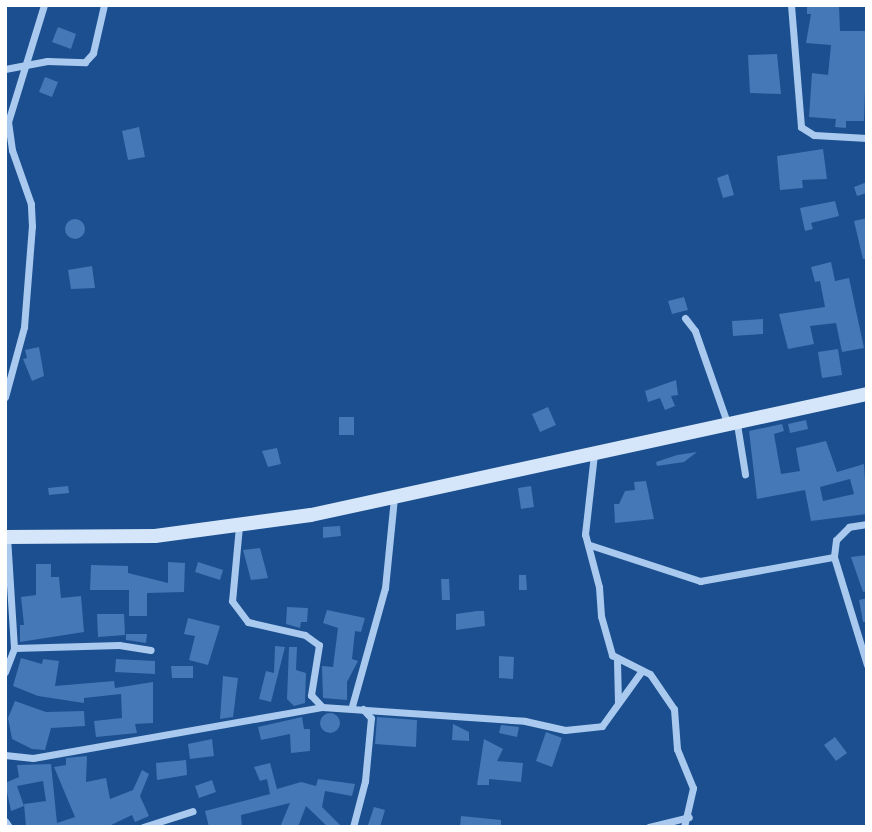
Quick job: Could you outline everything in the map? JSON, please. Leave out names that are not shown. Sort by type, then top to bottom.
[{"type":"main road","points":[[6,537],[155,536],[239,526],[394,498],[867,394]]},
{"type":"street","points":[[5,397],[24,327],[32,226],[31,204],[8,142],[10,109],[44,5]]},
{"type":"street","points":[[5,69],[22,68],[47,61],[85,62],[93,53],[104,5]]},
{"type":"street","points":[[791,5],[801,127],[814,135],[867,138]]},
{"type":"street","points":[[685,318],[695,331],[732,425],[746,474]]},
{"type":"street","points":[[594,452],[584,518],[601,616],[617,661],[618,704]]},
{"type":"street","points":[[352,706],[385,588],[394,498]]},
{"type":"street","points":[[867,524],[849,527],[836,540],[834,556],[867,665]]},
{"type":"street","points":[[239,526],[232,601],[248,622],[305,635],[319,645],[311,695],[322,707]]},
{"type":"street","points":[[5,673],[14,648],[6,537]]},
{"type":"street","points":[[590,545],[701,581],[834,556]]},
{"type":"street","points":[[14,648],[120,645],[151,650]]},
{"type":"street","points":[[617,661],[650,674],[665,692],[678,720],[677,750],[693,788],[689,817],[684,827]]},
{"type":"street","points":[[5,755],[33,758],[322,707],[352,706],[485,722],[526,721],[565,730],[602,726],[641,672]]},
{"type":"street","points":[[352,706],[367,710],[371,718],[365,781],[353,827]]},
{"type":"street","points":[[143,827],[193,811]]},
{"type":"street","points":[[649,827],[689,817]]},
{"type":"street","points":[[5,821],[9,827]]},
{"type":"building","points":[[807,5],[839,5],[840,31],[867,31],[864,121],[846,121],[846,128],[835,127],[836,119],[809,117],[812,73],[828,75],[831,45],[806,43],[811,14],[807,14]]},
{"type":"building","points":[[58,27],[76,34],[71,49],[52,42]]},
{"type":"building","points":[[777,54],[781,94],[750,93],[748,55]]},
{"type":"building","points":[[45,77],[58,82],[52,97],[39,92]]},
{"type":"building","points":[[139,127],[145,157],[128,160],[122,131]]},
{"type":"building","points":[[823,149],[827,179],[802,180],[803,188],[780,190],[777,156]]},
{"type":"building","points":[[728,174],[734,195],[723,198],[717,178]]},
{"type":"building","points":[[867,182],[867,193],[857,196],[854,187]]},
{"type":"building","points":[[835,201],[839,216],[811,223],[813,229],[805,231],[800,208]]},
{"type":"building","points":[[867,218],[867,259],[863,259],[854,221]]},
{"type":"building","points":[[71,219],[79,219],[85,229],[79,239],[71,239],[65,233],[65,225]]},
{"type":"building","points":[[831,262],[835,281],[849,278],[864,348],[842,352],[836,323],[810,326],[814,344],[788,349],[779,314],[825,307],[820,281],[815,282],[811,267]]},
{"type":"building","points":[[92,266],[95,288],[71,289],[68,270]]},
{"type":"building","points":[[684,297],[688,310],[672,314],[668,301]]},
{"type":"building","points":[[763,319],[763,334],[733,336],[732,321]]},
{"type":"building","points":[[39,347],[44,376],[32,381],[23,359],[27,358],[25,350]]},
{"type":"building","points":[[838,349],[842,375],[822,378],[818,352]]},
{"type":"building","points":[[676,380],[678,395],[671,396],[675,406],[665,410],[660,398],[648,402],[645,391]]},
{"type":"building","points":[[548,407],[556,425],[540,432],[532,414]]},
{"type":"building","points":[[339,417],[354,417],[354,435],[339,435]]},
{"type":"building","points":[[806,420],[808,429],[790,433],[788,424]]},
{"type":"building","points":[[782,424],[784,431],[774,434],[781,474],[800,471],[796,448],[826,441],[837,472],[864,464],[867,514],[811,521],[805,490],[757,499],[749,431]],"holes":[[[850,479],[854,494],[823,501],[820,487]]]},
{"type":"building","points":[[277,448],[281,464],[268,467],[262,451]]},
{"type":"building","points":[[697,452],[684,462],[657,466],[656,462]]},
{"type":"building","points":[[646,481],[654,519],[615,523],[614,504],[619,504],[625,491],[635,490],[634,482]]},
{"type":"building","points":[[68,486],[69,493],[49,495],[48,488]]},
{"type":"building","points":[[531,486],[534,507],[521,509],[518,488]]},
{"type":"building","points":[[340,526],[341,536],[323,538],[323,527]]},
{"type":"building","points":[[260,548],[268,578],[251,580],[243,550]]},
{"type":"building","points":[[867,555],[867,591],[863,592],[851,557]]},
{"type":"building","points":[[168,562],[185,563],[184,592],[147,593],[147,616],[129,616],[129,590],[90,590],[91,565],[128,566],[128,573],[168,583]]},
{"type":"building","points":[[198,562],[223,570],[220,580],[195,572]]},
{"type":"building","points":[[36,564],[51,564],[51,577],[59,577],[61,598],[81,596],[84,632],[20,642],[20,625],[24,625],[21,597],[36,595]]},
{"type":"building","points":[[519,575],[526,575],[527,590],[519,590]]},
{"type":"building","points":[[441,579],[449,579],[450,600],[442,600]]},
{"type":"building","points":[[867,598],[867,622],[863,622],[859,600]]},
{"type":"building","points":[[287,607],[308,608],[307,622],[301,622],[300,628],[286,624]]},
{"type":"building","points":[[327,610],[365,618],[361,632],[355,631],[352,659],[358,661],[347,682],[347,700],[323,698],[322,666],[333,667],[338,628],[323,623]]},
{"type":"building","points":[[484,611],[485,626],[456,630],[456,614]]},
{"type":"building","points":[[97,614],[124,614],[125,635],[98,637]]},
{"type":"building","points":[[188,618],[220,626],[208,665],[189,660],[195,636],[184,634]]},
{"type":"building","points":[[126,634],[147,634],[146,643],[126,640]]},
{"type":"building","points":[[275,646],[285,647],[271,702],[259,699],[266,671],[274,673]]},
{"type":"building","points":[[289,647],[297,647],[296,670],[306,673],[305,703],[294,706],[287,699]]},
{"type":"building","points":[[499,656],[514,657],[513,679],[499,678]]},
{"type":"building","points":[[21,658],[42,664],[43,659],[59,661],[55,686],[114,681],[115,688],[153,682],[153,723],[135,724],[137,733],[96,737],[94,721],[122,718],[121,694],[84,698],[84,703],[38,696],[13,686]]},
{"type":"building","points":[[116,659],[155,661],[155,674],[115,672]]},
{"type":"building","points":[[171,666],[193,666],[193,678],[172,678]]},
{"type":"building","points":[[223,676],[238,678],[233,717],[220,719]]},
{"type":"building","points":[[15,701],[46,712],[84,711],[85,726],[51,728],[45,750],[32,749],[12,739],[8,718]]},
{"type":"building","points":[[326,713],[334,713],[340,723],[334,733],[326,733],[320,727],[320,719]]},
{"type":"building","points":[[302,717],[304,729],[310,729],[310,751],[291,753],[290,734],[261,740],[258,727]]},
{"type":"building","points":[[377,717],[417,720],[416,747],[375,744]]},
{"type":"building","points":[[453,724],[469,732],[469,741],[452,740]]},
{"type":"building","points":[[501,725],[519,727],[517,737],[499,733]]},
{"type":"building","points":[[546,732],[562,738],[552,767],[536,761]]},
{"type":"building","points":[[835,737],[847,753],[836,761],[824,745]]},
{"type":"building","points":[[212,739],[214,756],[190,759],[188,744]]},
{"type":"building","points":[[484,739],[503,749],[497,761],[523,763],[521,782],[489,779],[489,785],[477,785]]},
{"type":"building","points":[[87,756],[86,782],[106,778],[110,799],[133,790],[142,770],[149,774],[140,796],[149,816],[135,822],[132,815],[107,827],[26,827],[24,804],[46,801],[43,781],[17,786],[24,806],[11,811],[5,783],[19,777],[17,765],[51,764],[57,823],[75,817],[54,767],[66,765],[66,758]]},
{"type":"building","points":[[186,760],[187,775],[157,780],[156,763]]},
{"type":"building","points":[[270,763],[277,789],[301,782],[316,786],[318,779],[355,784],[352,796],[325,791],[322,807],[342,827],[328,827],[306,806],[298,827],[280,827],[290,803],[241,815],[242,827],[209,827],[205,811],[270,794],[267,779],[260,781],[254,767]]},
{"type":"building","points":[[212,780],[216,792],[199,798],[195,786]]},
{"type":"building","points":[[374,807],[385,810],[380,827],[368,825]]},
{"type":"building","points":[[461,816],[501,820],[501,827],[460,827]]}]
